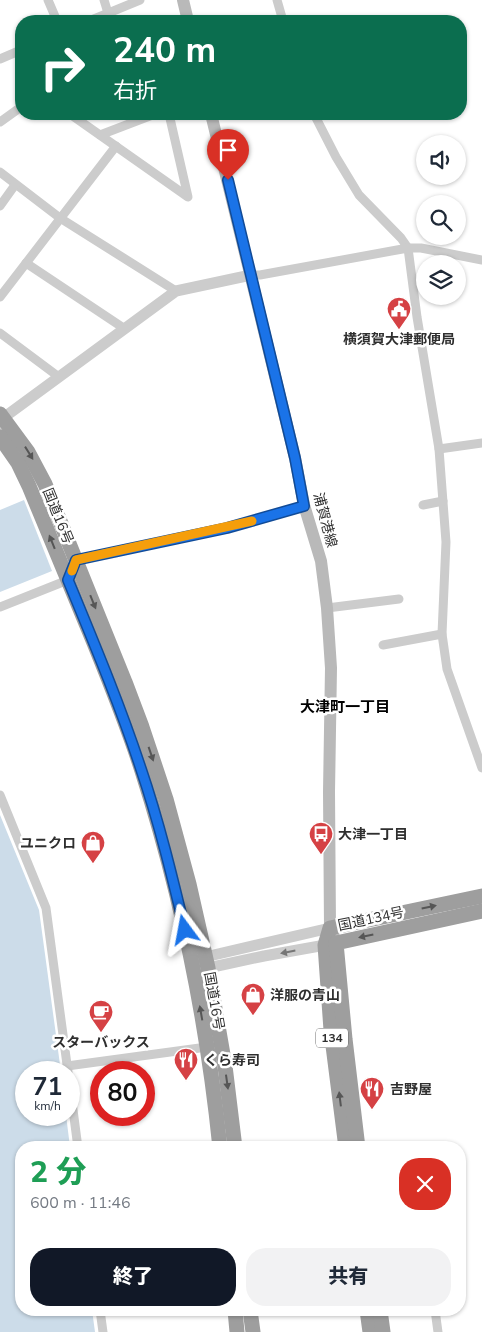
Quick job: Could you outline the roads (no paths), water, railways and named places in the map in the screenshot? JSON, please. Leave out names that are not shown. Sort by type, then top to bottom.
[{"type":"highway","name":"国道16号","points":[[1,420],[28,452],[40,473],[128,690],[163,791],[189,884],[202,964],[225,1066],[234,1141]]},
{"type":"highway","name":"国道16号","points":[[0,437],[27,480],[117,701],[141,769],[168,861],[202,964],[207,1047],[219,1141]]},
{"type":"highway","name":"国道134号","points":[[345,1141],[331,1030],[330,928],[482,896]]},
{"type":"highway","name":"国道134号","points":[[330,944],[482,911]]},
{"type":"highway","name":"国道134号","points":[[330,944],[345,1039],[357,1141]]},
{"type":"highway","points":[[236,1316],[237,1332]]},
{"type":"highway","points":[[251,1316],[253,1332]]},
{"type":"highway","points":[[368,1316],[370,1332]]},
{"type":"highway","points":[[381,1316],[383,1332]]},
{"type":"main road","points":[[183,0],[187,15]]},
{"type":"main road","name":"浦賀港線","points":[[212,120],[295,458],[304,506],[321,561],[327,608],[331,668],[329,792],[330,928]]},
{"type":"street","points":[[48,0],[54,15]]},
{"type":"street","points":[[104,0],[108,13]]},
{"type":"street","points":[[103,15],[140,0]]},
{"type":"street","points":[[278,0],[282,15]]},
{"type":"street","points":[[0,59],[15,53]]},
{"type":"street","points":[[0,122],[15,111]]},
{"type":"street","points":[[79,120],[188,197],[170,120]]},
{"type":"street","points":[[100,135],[139,120]]},
{"type":"street","points":[[317,120],[359,196],[401,238],[408,248],[417,317],[439,449],[446,542],[442,634],[447,669],[469,734],[479,749],[482,768]]},
{"type":"street","points":[[0,297],[116,146]]},
{"type":"street","points":[[0,172],[60,218],[176,291]]},
{"type":"street","points":[[0,206],[15,185]]},
{"type":"street","points":[[1,420],[176,291],[251,275],[260,275],[408,248],[421,248],[482,260]]},
{"type":"street","points":[[26,264],[124,329]]},
{"type":"street","points":[[0,333],[59,377]]},
{"type":"street","points":[[439,449],[482,443]]},
{"type":"street","points":[[423,505],[443,501]]},
{"type":"street","points":[[0,607],[68,580],[76,560],[227,528],[304,506]]},
{"type":"street","points":[[327,608],[399,599]]},
{"type":"street","points":[[383,645],[442,634]]},
{"type":"street","points":[[0,795],[46,908],[66,1061]]},
{"type":"street","points":[[202,964],[330,928]]},
{"type":"street","points":[[202,964],[264,956],[330,944]]},
{"type":"street","points":[[80,1067],[207,1047]]},
{"type":"street","points":[[75,1126],[77,1141]]},
{"type":"street","points":[[101,1316],[103,1332]]},
{"type":"street","points":[[436,1316],[438,1332]]},
{"type":"water","points":[[24,500],[52,571],[0,592],[0,510]]},
{"type":"water","points":[[0,815],[39,910],[60,1061],[15,1061],[15,1126],[67,1126],[69,1141],[15,1141],[15,1316],[93,1316],[95,1332],[0,1332]]},
{"type":"place","name":"横須賀大津郵便局","points":[[399,330]]},
{"type":"place","name":"大津一丁目","points":[[321,855]]},
{"type":"place","name":"ユニクロ","points":[[93,864]]},
{"type":"place","name":"洋服の青山","points":[[253,1016]]},
{"type":"place","name":"スターバックス","points":[[101,1033]]},
{"type":"place","name":"くら寿司","points":[[186,1081]]},
{"type":"place","name":"吉野屋","points":[[372,1110]]},
{"type":"district","name":"大津町一丁目","points":[[345,707]]}]
